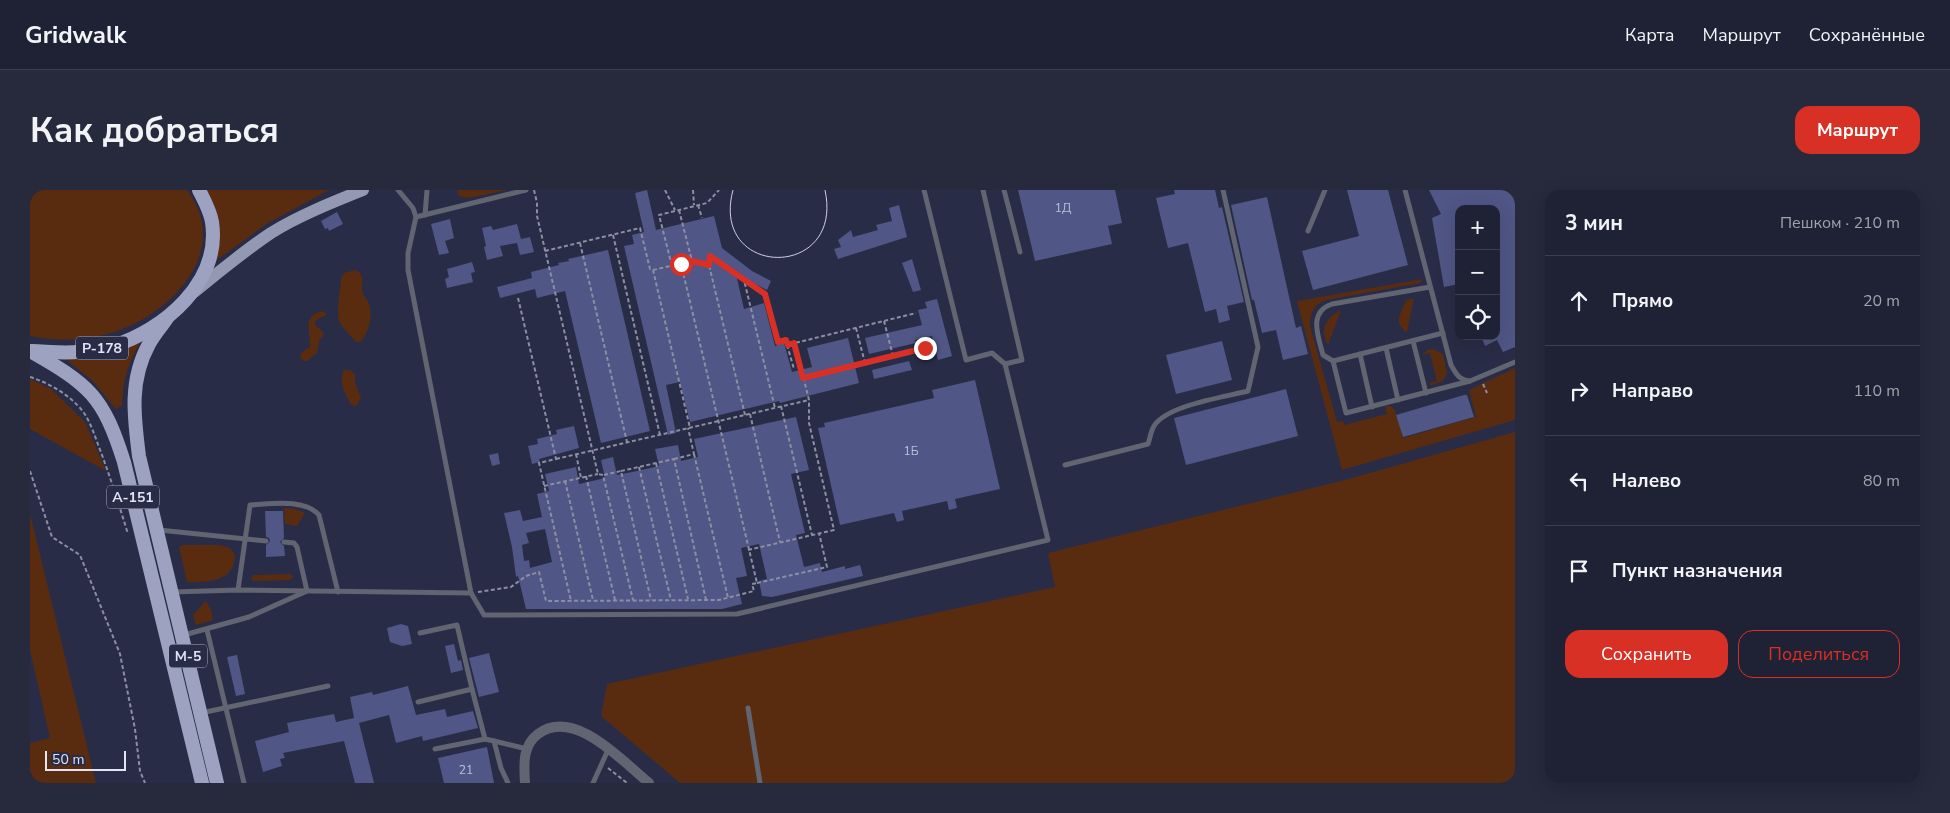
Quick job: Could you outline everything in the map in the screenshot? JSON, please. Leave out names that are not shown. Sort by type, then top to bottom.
[{"type":"highway","points":[[190,295],[204,270],[210,253],[212,238],[212,222],[208,207],[199,190]]},
{"type":"highway","name":"Р-178","points":[[30,351],[58,353],[87,351],[112,346],[141,336],[166,318],[190,295]]},
{"type":"highway","name":"А-151","points":[[156,530],[140,456],[134,412],[135,389],[140,362],[166,318]]},
{"type":"highway","name":"А-151","points":[[30,351],[80,381],[101,404],[110,422],[124,462],[177,679]]},
{"type":"highway","name":"М-5","points":[[156,530],[217,783]]},
{"type":"highway","name":"М-5","points":[[177,679],[202,783]]},
{"type":"main road","points":[[190,295],[252,246],[274,232],[320,208],[363,190]]},
{"type":"street","points":[[525,783],[524,764],[526,749],[535,736],[553,726],[565,726],[589,734],[649,783]]},
{"type":"lane","points":[[398,190],[413,208],[416,217],[408,252],[408,270],[471,593],[484,615],[737,614],[1048,540],[1005,364],[992,353],[966,360],[924,190]]},
{"type":"lane","points":[[426,215],[427,190]]},
{"type":"lane","points":[[416,217],[526,190]]},
{"type":"lane","points":[[983,190],[1022,360],[1005,364]]},
{"type":"lane","points":[[1004,190],[1020,252]]},
{"type":"lane","points":[[1065,465],[1148,444],[1155,425],[1166,415],[1183,408],[1248,392],[1258,347],[1223,190]]},
{"type":"lane","points":[[1308,232],[1325,190]]},
{"type":"lane","points":[[1405,190],[1451,365],[1456,374],[1464,380],[1470,381]]},
{"type":"lane","points":[[1430,286],[1332,304],[1323,308],[1317,318],[1316,328],[1323,355],[1333,361],[1346,413],[1426,394],[1481,378],[1515,362]]},
{"type":"lane","points":[[1333,361],[1443,333]]},
{"type":"lane","points":[[1413,341],[1426,394]]},
{"type":"lane","points":[[1386,348],[1398,400]]},
{"type":"lane","points":[[1360,354],[1372,407]]},
{"type":"lane","points":[[238,590],[250,505],[304,505],[319,515],[338,592]]},
{"type":"lane","points":[[156,530],[266,541]]},
{"type":"lane","points":[[284,542],[294,543],[297,547],[307,592]]},
{"type":"lane","points":[[172,592],[238,590],[471,593]]},
{"type":"lane","points":[[183,636],[249,617],[307,592]]},
{"type":"lane","points":[[420,633],[457,625],[485,739]]},
{"type":"lane","points":[[207,630],[244,783]]},
{"type":"lane","points":[[201,713],[328,686]]},
{"type":"lane","points":[[418,702],[472,689]]},
{"type":"lane","points":[[748,708],[760,783]]},
{"type":"lane","points":[[435,749],[485,739],[526,749]]},
{"type":"lane","points":[[494,742],[500,768],[508,783]]},
{"type":"lane","points":[[593,783],[608,750]]},
{"type":"path","points":[[534,190],[537,216],[598,474]]},
{"type":"path","points":[[665,190],[677,210],[692,261]]},
{"type":"path","points":[[693,190],[694,206]]},
{"type":"path","points":[[672,266],[660,215],[707,203],[719,190]]},
{"type":"path","points":[[698,205],[702,218]]},
{"type":"path","points":[[546,251],[640,228],[650,269],[653,270],[728,598]]},
{"type":"path","points":[[613,235],[660,434]]},
{"type":"path","points":[[580,242],[626,442]]},
{"type":"path","points":[[745,415],[709,265],[710,256],[765,294],[778,342],[786,340],[794,369]]},
{"type":"path","points":[[653,270],[692,261],[709,265]]},
{"type":"path","points":[[681,264],[757,583]]},
{"type":"path","points":[[744,280],[775,408]]},
{"type":"path","points":[[518,298],[556,459]]},
{"type":"path","points":[[788,345],[916,313]]},
{"type":"path","points":[[884,321],[893,356]]},
{"type":"path","points":[[856,328],[865,363]]},
{"type":"path","points":[[748,550],[834,530],[809,423],[809,400],[794,343]]},
{"type":"path","points":[[803,378],[925,348]]},
{"type":"path","points":[[30,377],[51,385],[61,392],[81,409],[89,422],[116,494],[128,537]]},
{"type":"path","points":[[1481,378],[1487,393]]},
{"type":"path","points":[[571,600],[539,462],[809,400]]},
{"type":"path","points":[[781,406],[812,535]]},
{"type":"path","points":[[750,414],[780,542]]},
{"type":"path","points":[[576,454],[581,478]]},
{"type":"path","points":[[544,486],[586,476],[604,475],[694,454]]},
{"type":"path","points":[[674,458],[706,600]]},
{"type":"path","points":[[656,463],[688,600]]},
{"type":"path","points":[[639,467],[670,600]]},
{"type":"path","points":[[30,471],[52,537],[80,555],[120,654],[135,729],[140,771],[145,783]]},
{"type":"path","points":[[621,471],[651,600]]},
{"type":"path","points":[[604,475],[633,600]]},
{"type":"path","points":[[586,476],[615,600]]},
{"type":"path","points":[[565,481],[593,600]]},
{"type":"path","points":[[471,593],[511,587],[526,576],[539,572],[546,600],[706,600],[728,598],[754,592],[752,584],[827,567],[820,533]]},
{"type":"path","points":[[602,763],[627,783]]},
{"type":"shaded area","points":[[30,190],[187,190],[199,212],[203,234],[199,256],[190,275],[176,294],[138,322],[117,331],[85,339],[63,340],[30,336]]},
{"type":"shaded area","points":[[207,190],[329,190],[268,223],[218,259],[216,255],[216,210]]},
{"type":"shaded area","points":[[457,190],[507,190],[468,198],[459,196]]},
{"type":"shaded area","points":[[355,270],[361,274],[363,294],[369,303],[371,313],[368,329],[360,342],[356,342],[341,325],[338,313],[341,278],[344,273]]},
{"type":"shaded area","points":[[1423,279],[1420,283],[1326,300],[1318,304],[1314,310],[1310,326],[1337,422],[1343,421],[1344,425],[1387,414],[1385,406],[1391,406],[1395,411],[1403,438],[1476,417],[1469,390],[1515,368],[1515,420],[1342,470],[1297,301]]},
{"type":"shaded area","points":[[1414,298],[1407,332],[1405,332],[1399,324],[1399,317],[1406,300]]},
{"type":"shaded area","points":[[1341,310],[1328,345],[1324,334],[1325,324]]},
{"type":"shaded area","points":[[323,311],[327,314],[315,322],[315,325],[323,332],[317,353],[307,361],[304,361],[300,358],[302,352],[310,347],[309,320],[316,313]]},
{"type":"shaded area","points":[[141,341],[127,372],[122,405],[117,409],[92,380],[68,361],[69,359]]},
{"type":"shaded area","points":[[1433,349],[1443,354],[1447,373],[1443,381],[1431,385],[1429,383],[1437,381],[1430,353],[1422,355],[1427,350]]},
{"type":"shaded area","points":[[344,370],[350,370],[355,374],[355,383],[361,398],[356,406],[351,404],[343,387],[342,374]]},
{"type":"shaded area","points":[[30,379],[51,389],[85,422],[106,471],[30,429]]},
{"type":"shaded area","points":[[1515,432],[1515,783],[680,783],[601,716],[607,684],[1055,587],[1048,553],[1345,480]]},
{"type":"shaded area","points":[[284,508],[296,509],[305,513],[297,526],[285,524]]},
{"type":"shaded area","points":[[30,514],[96,783],[30,783],[30,743],[50,738],[30,650]]},
{"type":"shaded area","points":[[183,545],[220,545],[230,548],[235,555],[230,571],[225,576],[211,581],[187,582],[179,547]]},
{"type":"shaded area","points":[[290,574],[293,577],[290,580],[254,581],[251,578],[254,575]]},
{"type":"shaded area","points":[[206,601],[211,610],[213,620],[196,625],[193,615]]},
{"type":"building","points":[[647,190],[656,230],[714,216],[722,248],[752,271],[771,281],[767,290],[736,274],[744,309],[764,303],[775,346],[784,343],[792,372],[812,367],[807,348],[848,338],[859,383],[780,403],[779,401],[690,422],[680,382],[666,385],[676,433],[668,435],[624,246],[634,244],[632,235],[644,232],[635,193]]},
{"type":"building","points":[[1018,190],[1115,190],[1122,223],[1108,226],[1112,244],[1035,261]]},
{"type":"building","points":[[1174,190],[1215,190],[1219,208],[1222,207],[1244,302],[1227,306],[1230,320],[1219,323],[1216,309],[1205,312],[1188,243],[1168,248],[1156,198],[1175,194]]},
{"type":"building","points":[[1347,190],[1388,190],[1408,265],[1313,290],[1302,251],[1359,236]]},
{"type":"building","points":[[1429,190],[1515,190],[1515,347],[1503,352],[1497,340],[1500,340],[1500,205],[1455,205],[1455,285],[1444,287],[1432,218],[1441,214]]},
{"type":"building","points":[[1267,197],[1296,328],[1301,326],[1308,354],[1283,360],[1276,330],[1262,333],[1254,300],[1252,300],[1231,205]]},
{"type":"building","points":[[899,205],[907,237],[838,259],[834,249],[841,247],[838,240],[851,230],[853,237],[878,230],[876,225],[892,221],[889,208]]},
{"type":"building","points":[[337,212],[343,224],[329,231],[328,228],[325,229],[321,221]]},
{"type":"building","points":[[450,219],[454,238],[445,241],[449,253],[439,255],[431,224]]},
{"type":"building","points":[[517,224],[521,239],[530,237],[534,252],[520,255],[517,243],[500,246],[503,256],[487,260],[482,228],[491,226],[493,230]]},
{"type":"building","points":[[608,250],[650,431],[601,443],[565,291],[537,298],[535,289],[500,298],[497,287],[532,278],[531,272],[559,265],[558,263],[569,261],[568,259]]},
{"type":"building","points":[[912,259],[921,290],[913,292],[902,263]]},
{"type":"building","points":[[472,262],[475,272],[471,273],[473,282],[447,288],[445,279],[449,277],[447,269]]},
{"type":"building","points":[[937,299],[952,356],[938,360],[932,336],[915,340],[916,343],[869,354],[865,338],[922,325],[918,310],[927,308],[925,302]]},
{"type":"building","points":[[1483,340],[1497,340],[1485,346]]},
{"type":"building","points":[[1222,341],[1232,380],[1176,394],[1166,355]]},
{"type":"building","points":[[909,361],[912,370],[874,379],[872,370]]},
{"type":"building","points":[[975,380],[1000,489],[955,499],[957,508],[949,510],[947,501],[902,511],[904,520],[897,522],[894,513],[840,525],[818,428],[825,427],[824,423],[934,398],[932,390]]},
{"type":"building","points":[[1286,389],[1298,436],[1186,465],[1174,418]]},
{"type":"building","points":[[1467,395],[1474,417],[1403,437],[1396,415]]},
{"type":"building","points":[[796,417],[809,470],[791,474],[805,533],[796,535],[804,567],[820,563],[822,572],[845,566],[845,569],[860,565],[863,576],[772,597],[762,596],[759,581],[767,579],[759,544],[741,548],[747,576],[736,578],[742,604],[722,609],[526,609],[518,576],[516,577],[512,547],[504,513],[520,510],[523,521],[542,517],[537,494],[549,491],[545,474],[576,467],[579,484],[605,478],[601,460],[613,457],[617,475],[659,466],[655,449],[678,445],[681,461],[698,457],[694,439]],"holes":[[[545,529],[552,562],[530,568],[529,560],[524,561],[522,545],[529,543],[526,533]]]},
{"type":"building","points":[[574,426],[579,448],[539,459],[540,462],[532,464],[528,446],[538,444],[537,439],[557,434],[556,430]]},
{"type":"building","points":[[498,453],[500,464],[492,466],[489,455]]},
{"type":"building","points":[[265,511],[283,511],[284,538],[280,542],[284,546],[285,556],[266,557],[266,545],[270,541],[266,537]]},
{"type":"building","points":[[401,624],[408,626],[412,644],[402,646],[390,642],[387,628]]},
{"type":"building","points":[[454,644],[458,661],[461,660],[463,670],[451,673],[445,646]]},
{"type":"building","points":[[489,653],[499,692],[479,697],[469,658]]},
{"type":"building","points":[[237,655],[245,694],[236,696],[227,657]]},
{"type":"building","points":[[408,686],[416,715],[445,709],[447,717],[473,711],[478,728],[423,741],[422,736],[396,743],[389,715],[359,723],[374,783],[355,783],[344,741],[283,753],[285,758],[280,759],[282,766],[263,772],[255,741],[289,732],[287,723],[334,714],[336,722],[354,718],[350,697],[372,692],[373,695]]},
{"type":"building","points":[[487,747],[494,783],[444,783],[438,758]]},
{"type":"tram line","points":[[733,190],[731,219],[740,240],[757,253],[778,258],[798,253],[816,241],[826,220],[825,190]]},
{"type":"route","points":[[681,264],[692,261],[709,265],[710,256],[765,294],[778,342],[786,340],[788,345],[794,343],[803,378],[925,348]]}]
